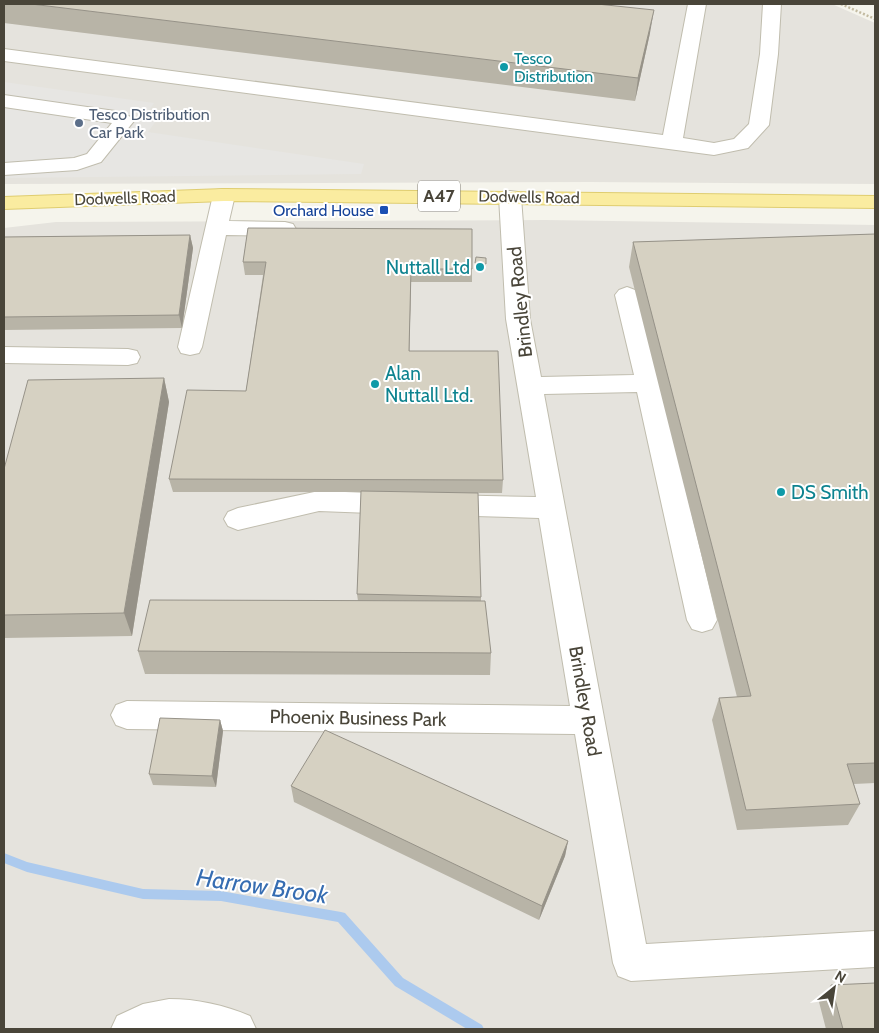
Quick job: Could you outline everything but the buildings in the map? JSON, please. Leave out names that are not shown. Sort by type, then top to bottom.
[{"type":"main road","name":"Dodwells Road","points":[[4,203],[224,195],[875,202]]},
{"type":"street","points":[[672,142],[697,4]]},
{"type":"street","points":[[4,55],[714,149],[741,144],[759,125],[769,54],[772,4]]},
{"type":"street","points":[[4,102],[115,117],[124,121],[94,158],[77,164],[4,169]]},
{"type":"street","points":[[190,347],[224,195]]},
{"type":"street","name":"Brindley Road","points":[[510,197],[518,319],[631,963],[875,949]]},
{"type":"street","points":[[217,228],[305,229]]},
{"type":"street","points":[[627,296],[702,620]]},
{"type":"street","points":[[4,355],[128,357]]},
{"type":"street","points":[[530,386],[648,383]]},
{"type":"street","points":[[238,519],[319,501],[551,508]]},
{"type":"street","name":"Phoenix Business Park","points":[[128,715],[589,720]]},
{"type":"street","points":[[130,1029],[141,1022],[164,1017],[202,1019],[237,1029]]},
{"type":"path","points":[[841,4],[875,19]]},
{"type":"shaded area","points":[[4,4],[832,4],[875,23],[875,184],[590,182],[4,184]]},
{"type":"shaded area","name":"Tesco Distribution Car Park","points":[[4,82],[154,103],[148,112],[161,114],[148,132],[364,164],[361,174],[4,178]]},
{"type":"shaded area","points":[[545,220],[875,225],[875,1029],[4,1029],[4,228],[56,222]]},
{"type":"waterway","name":"Harrow Brook","points":[[4,858],[27,867],[143,894],[221,896],[341,917],[399,982],[478,1029]]},
{"type":"place","name":"Tesco Distribution","points":[[504,67]]},
{"type":"place","name":"Tesco Distribution Car Park","points":[[79,123]]},
{"type":"place","name":"Orchard House","points":[[384,210]]},
{"type":"place","name":"Nuttall Ltd","points":[[480,267]]},
{"type":"place","name":"Alan Nuttall Ltd.","points":[[375,384]]},
{"type":"place","name":"DS Smith","points":[[781,492]]}]
